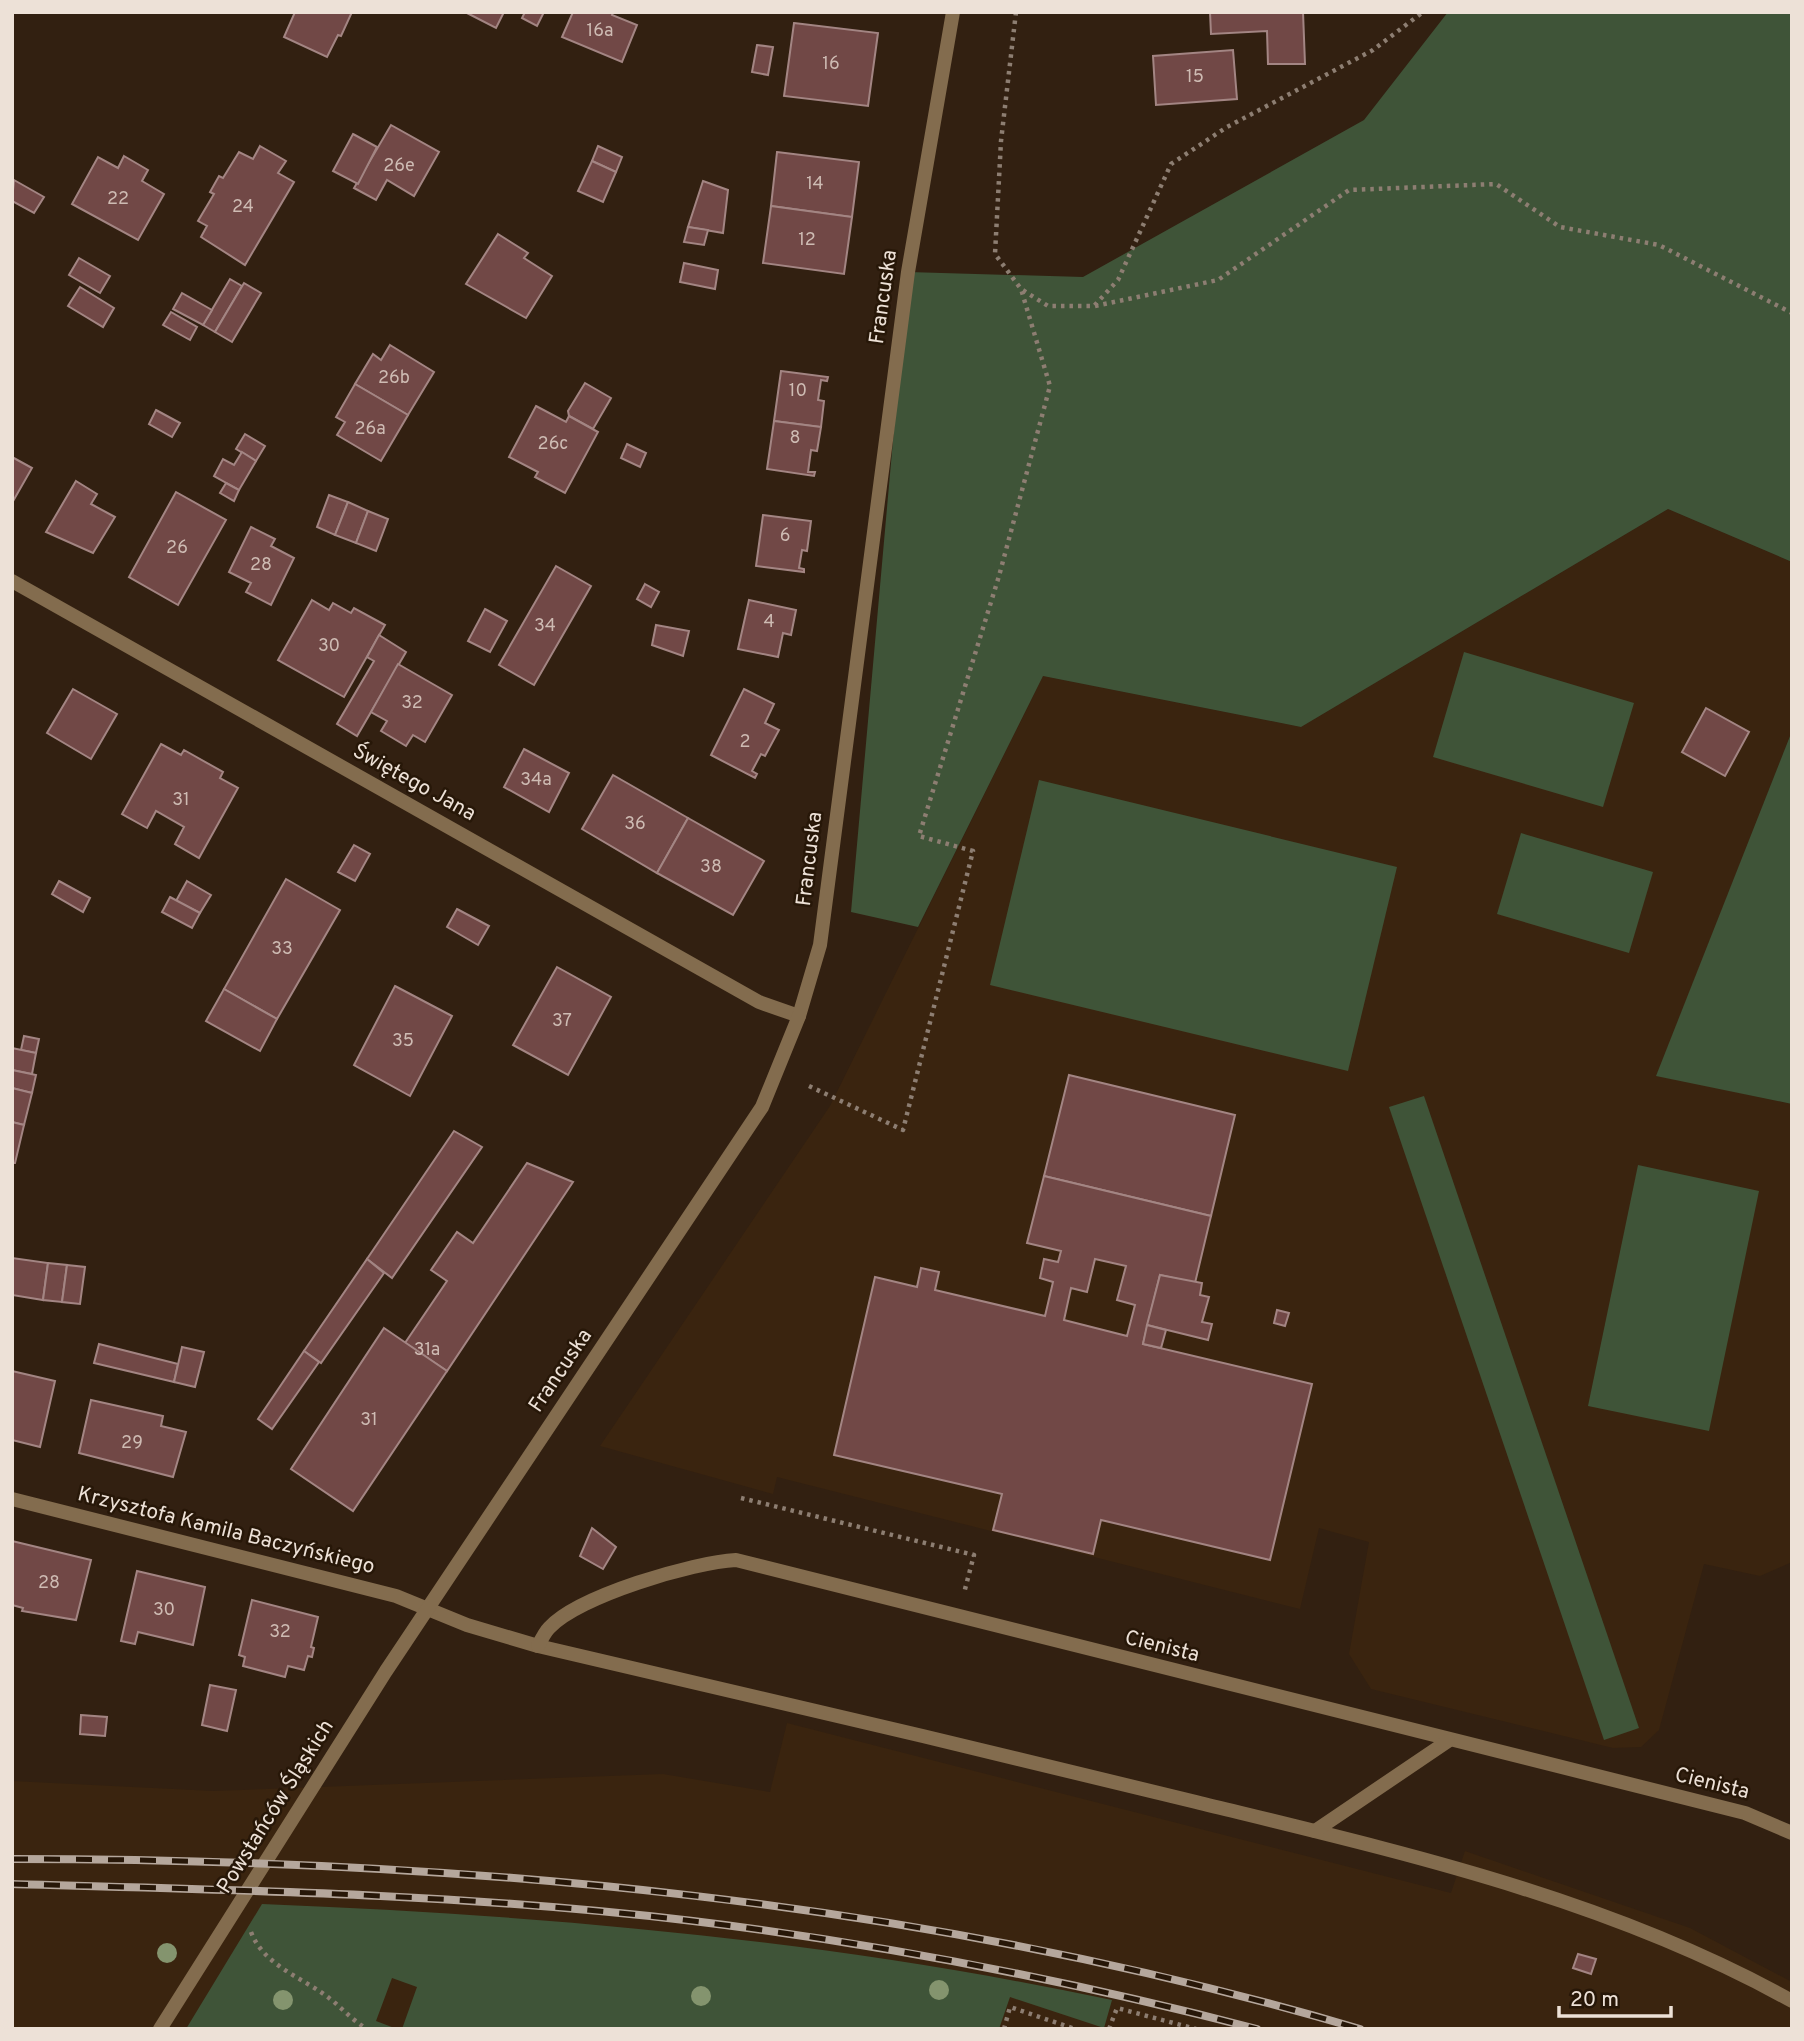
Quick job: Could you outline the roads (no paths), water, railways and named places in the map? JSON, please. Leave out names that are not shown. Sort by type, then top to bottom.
[{"type":"street","name":"Francuska","points":[[428,1608],[762,1107],[799,1016],[820,945],[908,272],[953,12]]},
{"type":"street","name":"Świętego Jana","points":[[12,581],[759,1002],[799,1016]]},
{"type":"street","name":"Krzysztofa Kamila Baczyńskiego","points":[[12,1499],[396,1596],[467,1625],[538,1646],[1315,1831],[1489,1877],[1649,1931],[1737,1971],[1792,2001]]},
{"type":"street","name":"Cienista","points":[[538,1646],[549,1628],[567,1614],[679,1568],[709,1561],[736,1560],[1448,1741],[1745,1813],[1792,1833]]},
{"type":"street","name":"Powstańców Śląskich","points":[[160,2029],[428,1608]]},
{"type":"street","points":[[1315,1831],[1448,1741]]},
{"type":"railway","points":[[12,1859],[353,1867],[523,1879],[693,1896],[862,1919],[1029,1948],[1196,1985],[1360,2029]]},
{"type":"railway","points":[[12,1884],[438,1899],[693,1921],[836,1941],[977,1966],[1117,1995],[1257,2029]]}]
